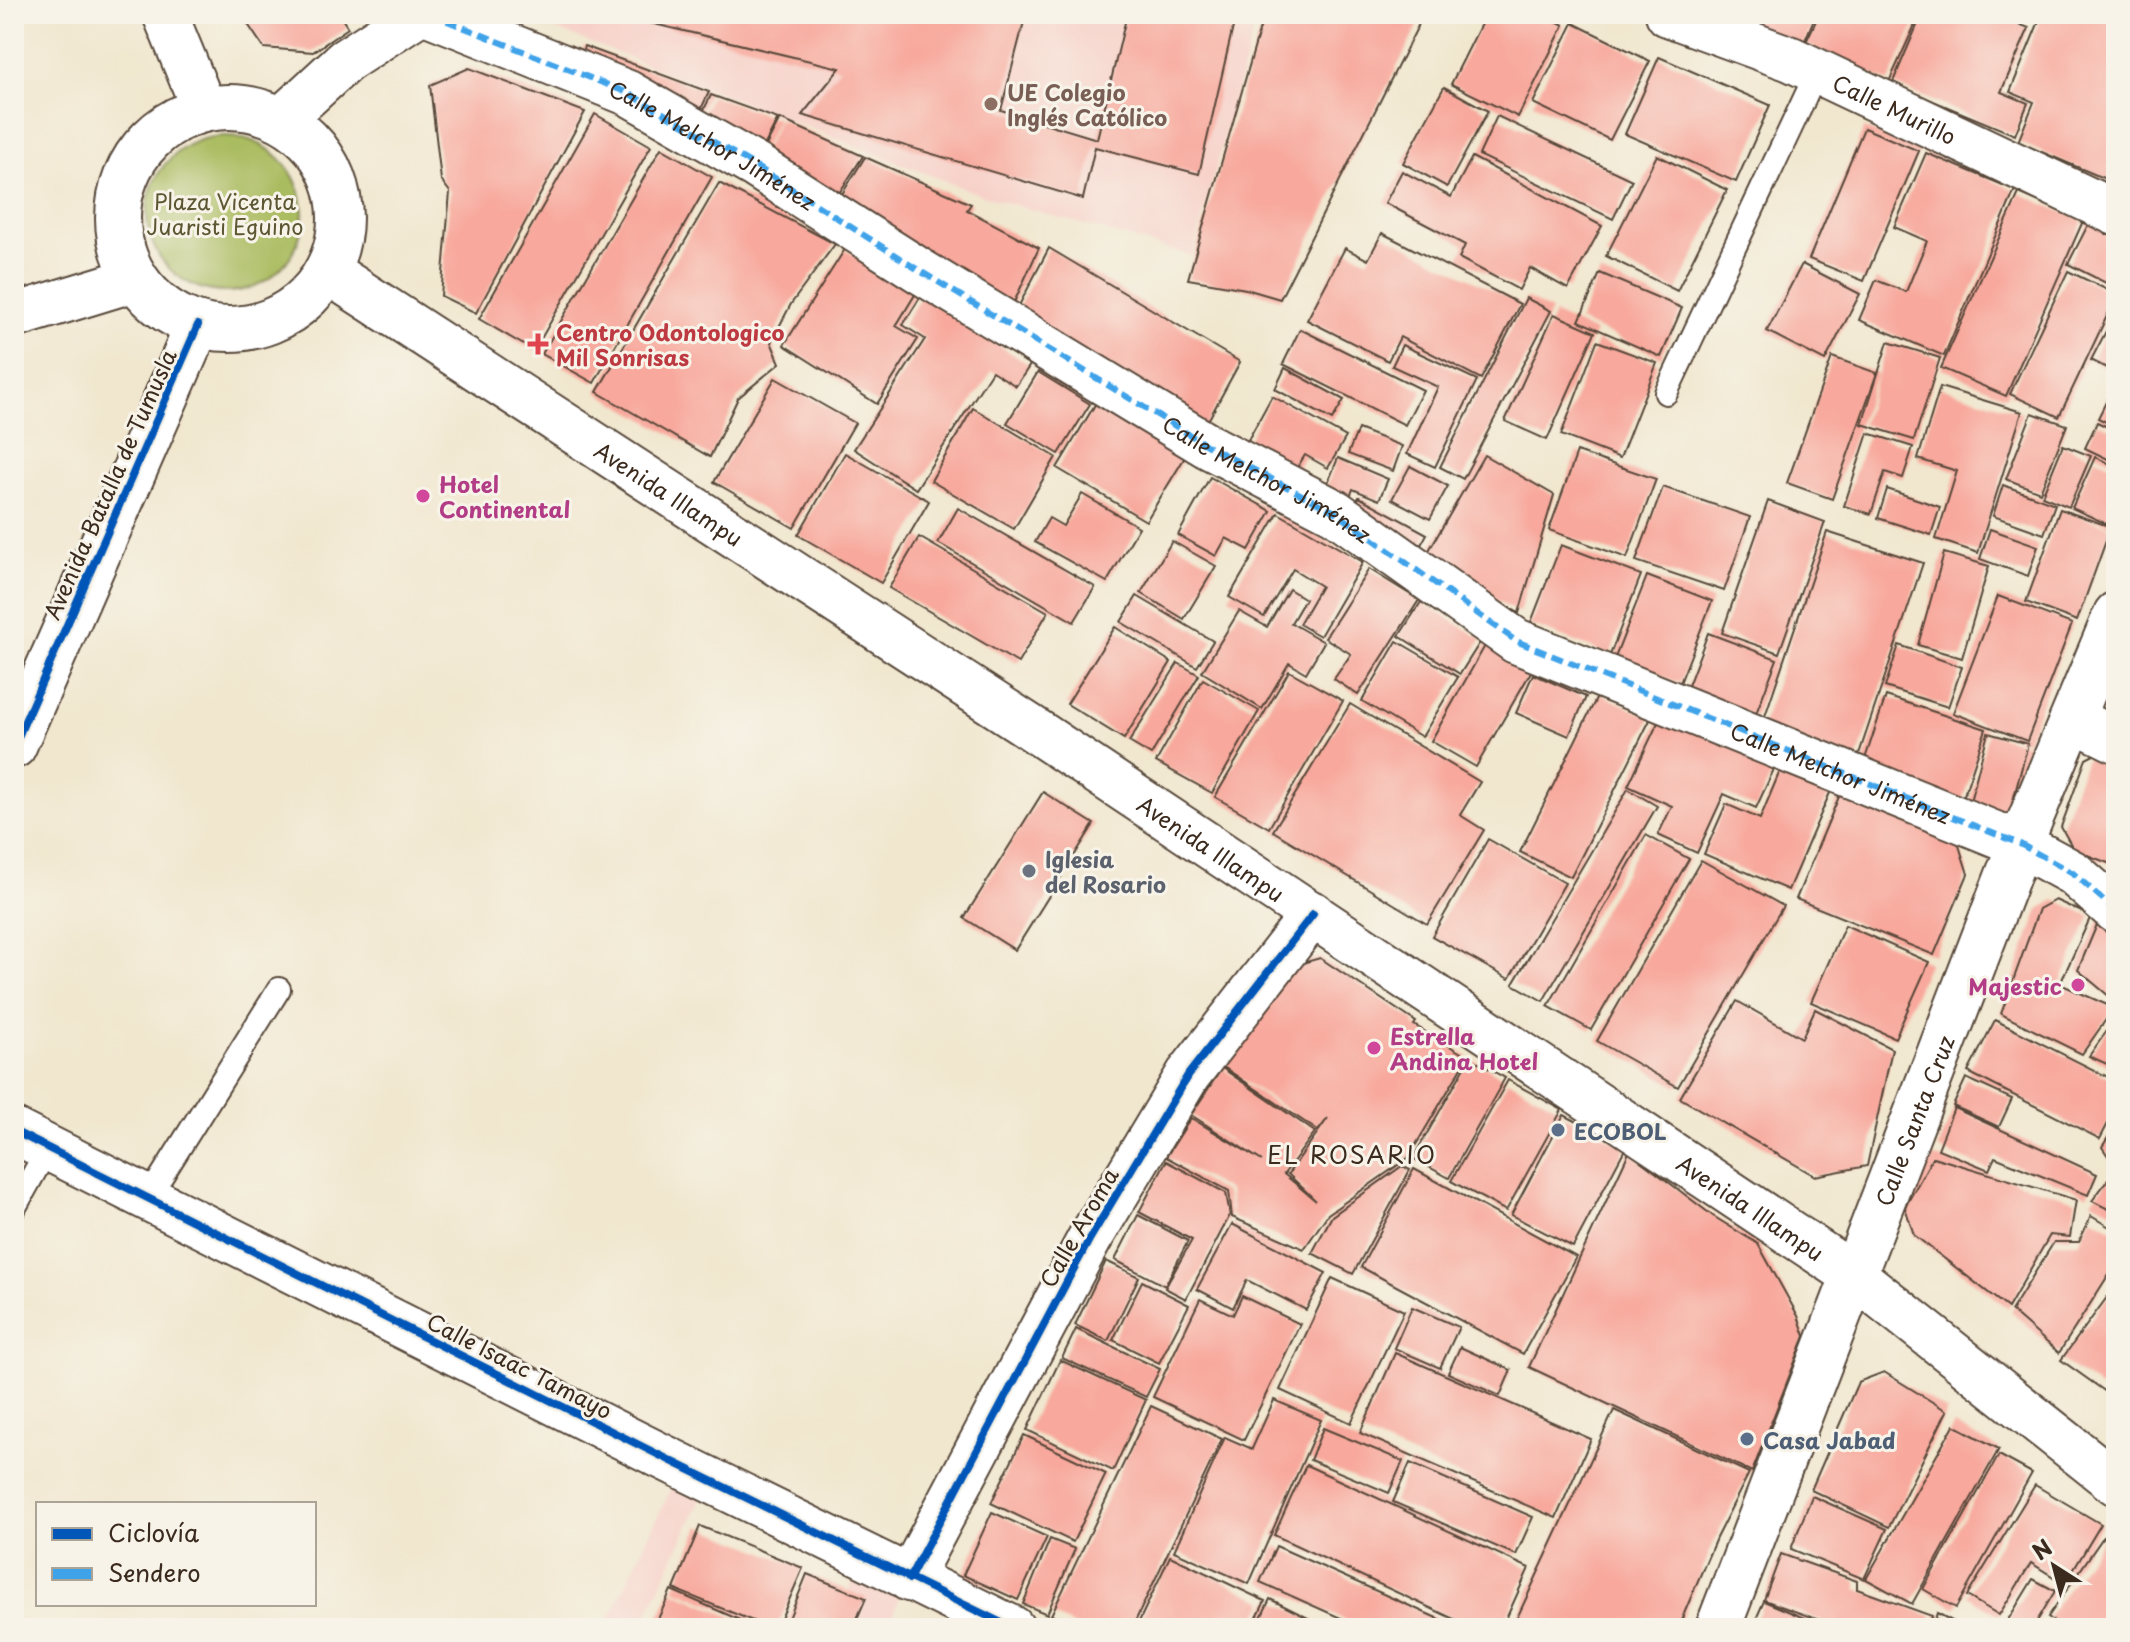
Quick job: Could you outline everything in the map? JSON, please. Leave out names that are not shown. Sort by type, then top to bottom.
[{"type":"main road","points":[[165,14],[204,109]]},
{"type":"main road","points":[[282,119],[345,61],[417,14]]},
{"type":"main road","name":"Calle Melchor Jiménez","points":[[430,14],[628,93],[756,166],[920,271],[1208,446],[1335,512],[1516,641],[2020,844],[2073,873],[2116,911]]},
{"type":"main road","name":"Calle Murillo","points":[[1668,14],[1791,59],[2116,213]]},
{"type":"main road","points":[[230,106],[257,109],[282,119],[310,140],[330,169],[340,203],[339,237],[327,271],[304,300],[272,321],[235,329],[198,325],[174,315],[152,299],[135,279],[120,246],[117,210],[125,176],[144,146],[171,122],[204,109],[230,106]]},
{"type":"main road","name":"Avenida Illampu","points":[[327,271],[1030,727],[1855,1276],[2116,1483]]},
{"type":"main road","points":[[14,316],[135,279]]},
{"type":"main road","name":"Avenida Batalla de Tumusla","points":[[14,746],[198,325]]},
{"type":"main road","name":"Calle Santa Cruz","points":[[1718,1628],[2020,844],[2116,614]]},
{"type":"main road","points":[[2073,719],[2116,740]]},
{"type":"main road","name":"Calle Aroma","points":[[909,1579],[1089,1240],[1188,1075],[1313,914]]},
{"type":"main road","name":"Calle Isaac Tamayo","points":[[31,1140],[1012,1628]]},
{"type":"lane","points":[[1666,393],[1817,72]]},
{"type":"lane","points":[[148,1198],[279,989]]},
{"type":"lane","points":[[14,1209],[31,1140]]},
{"type":"shaded area","name":"UE Colegio Inglés Católico","points":[[517,14],[1258,14],[1192,256],[981,195]]},
{"type":"shaded area","points":[[677,1476],[703,1495],[641,1628],[605,1628]]},
{"type":"shaded area","points":[[857,1569],[899,1596],[890,1628],[835,1628]]},
{"type":"green space","name":"Plaza Vicenta Juaristi Eguino","points":[[225,136],[255,142],[280,159],[297,184],[303,214],[297,244],[280,269],[255,286],[225,292],[195,286],[170,269],[153,244],[147,214],[153,184],[170,159],[195,142]]},
{"type":"building","points":[[241,14],[339,14],[348,28],[313,52],[264,48]]},
{"type":"building","points":[[612,14],[1026,14],[1001,110],[1097,139],[1127,14],[1236,14],[1199,174],[1095,147],[1083,199],[802,115],[840,68]]},
{"type":"building","points":[[1264,14],[1424,14],[1280,299],[1246,289],[1188,279]]},
{"type":"building","points":[[1486,14],[1542,14],[1564,25],[1518,117],[1451,84]]},
{"type":"building","points":[[1729,14],[1816,14],[1802,48]]},
{"type":"building","points":[[1819,14],[1920,14],[1889,82],[1805,44]]},
{"type":"building","points":[[1922,14],[1993,14],[2029,28],[2001,92],[2028,103],[2015,135],[1892,84]]},
{"type":"building","points":[[2042,14],[2096,14],[2116,23],[2116,162],[2108,180],[2018,142],[2034,102],[2010,92]]},
{"type":"building","points":[[1573,23],[1650,61],[1610,140],[1533,103]]},
{"type":"building","points":[[584,46],[709,92],[696,120],[579,63]]},
{"type":"building","points":[[1659,57],[1770,105],[1736,182],[1625,134]]},
{"type":"building","points":[[469,68],[585,112],[476,313],[441,296],[450,192],[441,180],[430,85]]},
{"type":"building","points":[[1444,87],[1488,111],[1447,187],[1403,163]]},
{"type":"building","points":[[711,95],[778,119],[759,156],[698,122]]},
{"type":"building","points":[[595,114],[651,146],[534,351],[479,319]]},
{"type":"building","points":[[1497,116],[1632,180],[1613,219],[1479,155]]},
{"type":"building","points":[[780,119],[863,156],[832,204],[760,157]]},
{"type":"building","points":[[1864,128],[1919,151],[1864,281],[1809,259]]},
{"type":"building","points":[[661,148],[712,177],[594,383],[542,354]]},
{"type":"building","points":[[1926,153],[2015,190],[1944,356],[1859,320],[1876,280],[1906,292],[1927,241],[1894,227]]},
{"type":"building","points":[[1657,155],[1727,190],[1677,291],[1606,256]]},
{"type":"building","points":[[865,157],[971,204],[967,210],[1039,248],[1010,311],[834,207]]},
{"type":"building","points":[[1472,157],[1602,226],[1568,289],[1530,268],[1519,290],[1459,258],[1465,245],[1385,203],[1402,171],[1451,197]]},
{"type":"building","points":[[719,183],[835,244],[791,304],[771,342],[780,363],[738,398],[710,457],[597,392]]},
{"type":"building","points":[[2019,193],[2083,221],[2006,396],[1941,368]]},
{"type":"building","points":[[2092,217],[2116,229],[2116,288],[2068,264]]},
{"type":"building","points":[[1382,233],[1520,304],[1481,379],[1400,337],[1388,361],[1307,320],[1345,248],[1368,260]]},
{"type":"building","points":[[1049,248],[1240,362],[1204,428],[1014,315]]},
{"type":"building","points":[[845,249],[916,293],[896,326],[918,339],[877,404],[784,345]]},
{"type":"building","points":[[1802,264],[1860,294],[1825,361],[1767,331]]},
{"type":"building","points":[[2068,271],[2116,294],[2116,297],[2059,417],[2010,394]]},
{"type":"building","points":[[1600,273],[1682,308],[1661,357],[1579,321]]},
{"type":"building","points":[[921,296],[1030,365],[1016,386],[992,371],[916,489],[854,449],[925,339],[903,325]]},
{"type":"building","points":[[1526,298],[1551,311],[1463,479],[1440,467]]},
{"type":"building","points":[[2116,312],[2116,373],[2091,360]]},
{"type":"building","points":[[1554,314],[1595,332],[1547,440],[1505,421]]},
{"type":"building","points":[[1300,329],[1423,390],[1405,425],[1283,364]]},
{"type":"building","points":[[1597,341],[1657,363],[1620,458],[1561,435]]},
{"type":"building","points":[[1888,342],[1940,358],[1914,440],[1862,424]]},
{"type":"building","points":[[1402,345],[1477,380],[1435,467],[1407,454],[1438,387],[1392,366]]},
{"type":"building","points":[[1832,357],[1877,373],[1832,499],[1787,483]]},
{"type":"building","points":[[1285,368],[1344,400],[1332,420],[1275,389]]},
{"type":"building","points":[[1038,372],[1090,404],[1059,454],[1007,423]]},
{"type":"building","points":[[775,378],[855,423],[794,528],[714,482]]},
{"type":"building","points":[[2116,382],[2116,427],[2098,418]]},
{"type":"building","points":[[1940,387],[2022,412],[1978,553],[1936,539],[1957,471],[1918,459]]},
{"type":"building","points":[[1272,396],[1346,437],[1328,468],[1305,455],[1292,476],[1258,457],[1248,440]]},
{"type":"building","points":[[1096,403],[1185,457],[1146,521],[1057,468]]},
{"type":"building","points":[[973,408],[1056,457],[1014,529],[931,481]]},
{"type":"building","points":[[2032,413],[2067,425],[2040,492],[2006,479]]},
{"type":"building","points":[[2097,422],[2116,431],[2116,463],[2085,448]]},
{"type":"building","points":[[1358,429],[1402,446],[1393,471],[1348,454]]},
{"type":"building","points":[[1868,433],[1913,447],[1903,478],[1885,472],[1871,514],[1844,506]]},
{"type":"building","points":[[2063,445],[2091,456],[2069,507],[2042,496]]},
{"type":"building","points":[[1577,452],[1656,479],[1627,558],[1549,530]]},
{"type":"building","points":[[845,453],[929,501],[881,583],[798,535]]},
{"type":"building","points":[[1484,455],[1554,495],[1519,613],[1424,559]]},
{"type":"building","points":[[2095,457],[2116,467],[2116,516],[2111,526],[2072,508]]},
{"type":"building","points":[[1338,458],[1388,479],[1379,500],[1353,489],[1348,502],[1324,492]]},
{"type":"building","points":[[1410,466],[1448,486],[1430,519],[1392,499]]},
{"type":"building","points":[[1210,477],[1271,511],[1249,550],[1226,538],[1216,556],[1178,535]]},
{"type":"building","points":[[2003,485],[2055,504],[2044,534],[1993,516]]},
{"type":"building","points":[[1663,487],[1750,517],[1724,591],[1636,561]]},
{"type":"building","points":[[1887,489],[1940,507],[1931,535],[1878,518]]},
{"type":"building","points":[[1082,494],[1139,527],[1107,582],[1035,542],[1049,518],[1063,526]]},
{"type":"building","points":[[1359,497],[1427,534],[1417,552],[1349,516]]},
{"type":"building","points":[[1768,501],[1825,522],[1779,653],[1722,633]]},
{"type":"building","points":[[958,508],[1095,587],[1074,622],[938,543]]},
{"type":"building","points":[[2060,509],[2111,527],[2077,621],[2026,602]]},
{"type":"building","points":[[1278,513],[1363,562],[1320,636],[1299,624],[1321,586],[1293,569],[1264,617],[1229,597]]},
{"type":"building","points":[[1990,529],[2038,546],[2028,576],[1980,559]]},
{"type":"building","points":[[1827,532],[1923,563],[1857,760],[1761,728]]},
{"type":"building","points":[[919,537],[1048,612],[1018,663],[889,588]]},
{"type":"building","points":[[1172,541],[1216,566],[1184,619],[1141,593]]},
{"type":"building","points":[[1561,545],[1641,575],[1610,655],[1530,625]]},
{"type":"building","points":[[1944,553],[1989,566],[1962,658],[1918,645]]},
{"type":"building","points":[[1369,569],[1419,600],[1358,695],[1334,679],[1351,654],[1325,638]]},
{"type":"building","points":[[1647,576],[1712,601],[1680,683],[1615,658]]},
{"type":"building","points":[[1289,589],[1305,599],[1291,623],[1324,642],[1306,673],[1289,663],[1262,709],[1202,672],[1239,611],[1267,627]]},
{"type":"building","points":[[1137,596],[1213,641],[1197,667],[1121,622]]},
{"type":"building","points":[[1998,596],[2072,624],[2027,741],[1953,713]]},
{"type":"building","points":[[1421,602],[1482,639],[1460,674],[1399,636]]},
{"type":"building","points":[[1115,627],[1171,662],[1124,739],[1067,704]]},
{"type":"building","points":[[1708,633],[1777,659],[1755,716],[1686,691]]},
{"type":"building","points":[[1397,641],[1458,677],[1422,737],[1362,701]]},
{"type":"building","points":[[1486,644],[1532,670],[1476,767],[1431,741]]},
{"type":"building","points":[[1899,645],[1962,667],[1948,707],[1885,687]]},
{"type":"building","points":[[1178,663],[1199,675],[1151,755],[1129,742]]},
{"type":"building","points":[[1289,671],[1343,701],[1269,828],[1215,797]]},
{"type":"building","points":[[1533,674],[1586,697],[1569,736],[1516,713]]},
{"type":"building","points":[[1203,679],[1259,711],[1212,793],[1156,762]]},
{"type":"building","points":[[1599,693],[1651,718],[1571,877],[1520,852]]},
{"type":"building","points":[[1886,696],[1986,729],[1962,801],[1862,768]]},
{"type":"building","points":[[1350,704],[1480,782],[1460,815],[1484,830],[1427,924],[1273,831]]},
{"type":"building","points":[[1661,716],[1775,767],[1756,808],[1724,794],[1697,853],[1658,835],[1672,806],[1628,786]]},
{"type":"building","points":[[1988,733],[2028,744],[2010,812],[1998,817],[1968,809]]},
{"type":"building","points":[[2107,748],[2116,753],[2116,866],[2074,850],[2061,827],[2086,759]]},
{"type":"building","points":[[1782,766],[1832,788],[1788,890],[1704,854],[1726,804],[1760,819]]},
{"type":"building","points":[[1843,787],[1955,833],[1968,874],[1934,955],[1796,899]]},
{"type":"building","points":[[1628,789],[1657,806],[1543,1001],[1513,984]]},
{"type":"building","name":"Iglesia del Rosario","points":[[1043,792],[1094,824],[1015,950],[964,918]]},
{"type":"building","points":[[1646,835],[1689,859],[1591,1030],[1548,1006]]},
{"type":"building","points":[[1488,839],[1565,883],[1509,979],[1432,936]]},
{"type":"building","points":[[1701,860],[1783,906],[1678,1087],[1597,1041]]},
{"type":"building","points":[[2055,900],[2091,916],[2060,984],[2114,1008],[2082,1054],[2001,1014],[2039,909]]},
{"type":"building","points":[[2101,915],[2116,928],[2116,1002],[2078,970]]},
{"type":"building","points":[[1845,925],[1929,962],[1895,1038],[1811,1002]]},
{"type":"building","points":[[1320,958],[1416,1022],[1414,1025],[1468,1057],[1408,1158],[1328,1214],[1304,1249],[1232,1217],[1229,1191],[1166,1157],[1191,1118],[1262,1161],[1191,1115],[1222,1068],[1315,1132],[1284,1174],[1316,1201],[1288,1174],[1328,1118],[1318,1131],[1222,1066],[1288,967]]},
{"type":"building","points":[[1737,1001],[1802,1038],[1815,1009],[1892,1049],[1867,1166],[1815,1176],[1680,1098]]},
{"type":"building","points":[[2116,1018],[2116,1068],[2089,1056]]},
{"type":"building","points":[[1995,1020],[2116,1081],[2116,1108],[2100,1139],[1968,1072]]},
{"type":"building","points":[[1470,1058],[1505,1078],[1449,1178],[1413,1158]]},
{"type":"building","points":[[1966,1078],[2012,1099],[1999,1127],[1953,1106]]},
{"type":"building","points":[[1508,1080],[1562,1110],[1506,1211],[1451,1181]]},
{"type":"building","points":[[1954,1108],[2097,1174],[2088,1195],[1995,1157],[1989,1170],[1938,1149]]},
{"type":"building","points":[[1564,1115],[1626,1147],[1573,1247],[1511,1215]]},
{"type":"building","points":[[2116,1125],[2116,1168],[2102,1147]]},
{"type":"building","points":[[1629,1152],[1713,1216],[1758,1244],[1798,1316],[1805,1336],[1752,1472],[1529,1367]]},
{"type":"building","points":[[1933,1157],[2076,1200],[2070,1237],[2050,1235],[2008,1308],[1914,1235],[1905,1207]]},
{"type":"building","points":[[1166,1161],[1226,1193],[1230,1215],[1186,1299],[1165,1288],[1192,1240],[1139,1212]]},
{"type":"building","points":[[1402,1166],[1410,1170],[1353,1274],[1312,1253],[1332,1216]]},
{"type":"building","points":[[1414,1169],[1576,1257],[1523,1354],[1361,1267]]},
{"type":"building","points":[[2116,1169],[2116,1213],[2092,1201]]},
{"type":"building","points":[[1138,1215],[1188,1241],[1165,1286],[1115,1260]]},
{"type":"building","points":[[2091,1216],[2116,1231],[2116,1263],[2059,1353],[2011,1311],[2054,1242],[2079,1242]]},
{"type":"building","points":[[1232,1224],[1326,1273],[1306,1310],[1247,1280],[1233,1308],[1197,1289]]},
{"type":"building","points":[[1106,1261],[1139,1277],[1108,1341],[1075,1325]]},
{"type":"building","points":[[1332,1278],[1404,1311],[1351,1423],[1280,1390]]},
{"type":"building","points":[[1142,1281],[1189,1305],[1159,1363],[1113,1340]]},
{"type":"building","points":[[2116,1285],[2116,1394],[2113,1397],[2061,1360]]},
{"type":"building","points":[[1242,1296],[1300,1324],[1244,1440],[1153,1397],[1200,1299],[1233,1315]]},
{"type":"building","points":[[1412,1307],[1459,1327],[1440,1368],[1394,1348]]},
{"type":"building","points":[[1076,1329],[1160,1369],[1146,1397],[1062,1358]]},
{"type":"building","points":[[1460,1347],[1511,1370],[1500,1396],[1448,1373]]},
{"type":"building","points":[[1395,1353],[1591,1439],[1556,1518],[1360,1433]]},
{"type":"building","points":[[1060,1360],[1146,1400],[1113,1471],[1027,1430]]},
{"type":"building","points":[[1884,1372],[1947,1411],[1889,1527],[1811,1490],[1858,1382]]},
{"type":"building","points":[[1274,1400],[1321,1420],[1249,1584],[1174,1551],[1225,1437],[1252,1449]]},
{"type":"building","points":[[1151,1406],[1222,1439],[1132,1628],[1078,1628],[1051,1615]]},
{"type":"building","points":[[1614,1410],[1749,1473],[1716,1538],[1678,1628],[1539,1628],[1517,1618]]},
{"type":"building","points":[[1954,1425],[1999,1449],[1912,1604],[1866,1579]]},
{"type":"building","points":[[1323,1428],[1403,1461],[1389,1493],[1310,1460]]},
{"type":"building","points":[[1024,1435],[1106,1474],[1073,1542],[991,1503]]},
{"type":"building","points":[[1999,1455],[2032,1473],[1956,1608],[1923,1589]]},
{"type":"building","points":[[1410,1463],[1533,1517],[1516,1555],[1393,1502]]},
{"type":"building","points":[[1306,1465],[1529,1568],[1506,1619],[1526,1628],[1473,1628],[1274,1535]]},
{"type":"building","points":[[2035,1485],[2101,1524],[2065,1584],[2031,1563],[1999,1615],[1967,1596]]},
{"type":"building","points":[[1812,1496],[1887,1529],[1864,1579],[1791,1549]]},
{"type":"building","points":[[992,1512],[1047,1537],[1018,1600],[963,1575]]},
{"type":"building","points":[[700,1526],[803,1568],[777,1628],[770,1628],[674,1589]]},
{"type":"building","points":[[2106,1533],[2116,1540],[2116,1628],[2064,1628],[2048,1617]]},
{"type":"building","points":[[1050,1539],[1075,1549],[1047,1614],[1023,1604]]},
{"type":"building","points":[[1276,1546],[1459,1628],[1363,1628],[1260,1582]]},
{"type":"building","points":[[1781,1554],[1857,1581],[1857,1589],[1932,1616],[1928,1628],[1820,1628],[1822,1621],[1764,1600]]},
{"type":"building","points":[[1170,1556],[1265,1601],[1252,1628],[1136,1628]]},
{"type":"building","points":[[807,1574],[866,1598],[853,1628],[786,1626]]},
{"type":"building","points":[[2033,1579],[2055,1591],[2033,1628],[2003,1628]]},
{"type":"building","points":[[671,1590],[758,1628],[654,1628]]},
{"type":"building","points":[[1270,1599],[1322,1625],[1320,1628],[1256,1628]]},
{"type":"building","points":[[1764,1601],[1816,1623],[1814,1628],[1752,1628]]},
{"type":"building","points":[[1937,1613],[1965,1628],[1932,1628]]},
{"type":"marked path","points":[[430,14],[628,93],[756,166],[920,271],[1208,446],[1335,512],[1516,641],[2020,844],[2073,873],[2116,911]]},
{"type":"cycle path","points":[[14,746],[198,325]]},
{"type":"cycle path","points":[[909,1579],[1089,1240],[1188,1075],[1313,914]]},
{"type":"cycle path","points":[[14,1131],[659,1455],[1012,1628]]},
{"type":"place","name":"UE Colegio Inglés Católico","points":[[991,104]]},
{"type":"place","name":"Centro Odontologico Mil Sonrisas","points":[[538,344]]},
{"type":"place","name":"Hotel Continental","points":[[423,496]]},
{"type":"place","name":"Iglesia del Rosario","points":[[1029,871]]},
{"type":"place","name":"Majestic","points":[[2078,985]]},
{"type":"place","name":"Estrella Andina Hotel","points":[[1374,1048]]},
{"type":"place","name":"ECOBOL","points":[[1558,1130]]},
{"type":"place","name":"Casa Jabad","points":[[1747,1439]]},
{"type":"district","name":"EL ROSARIO","points":[[1352,1154]]}]
